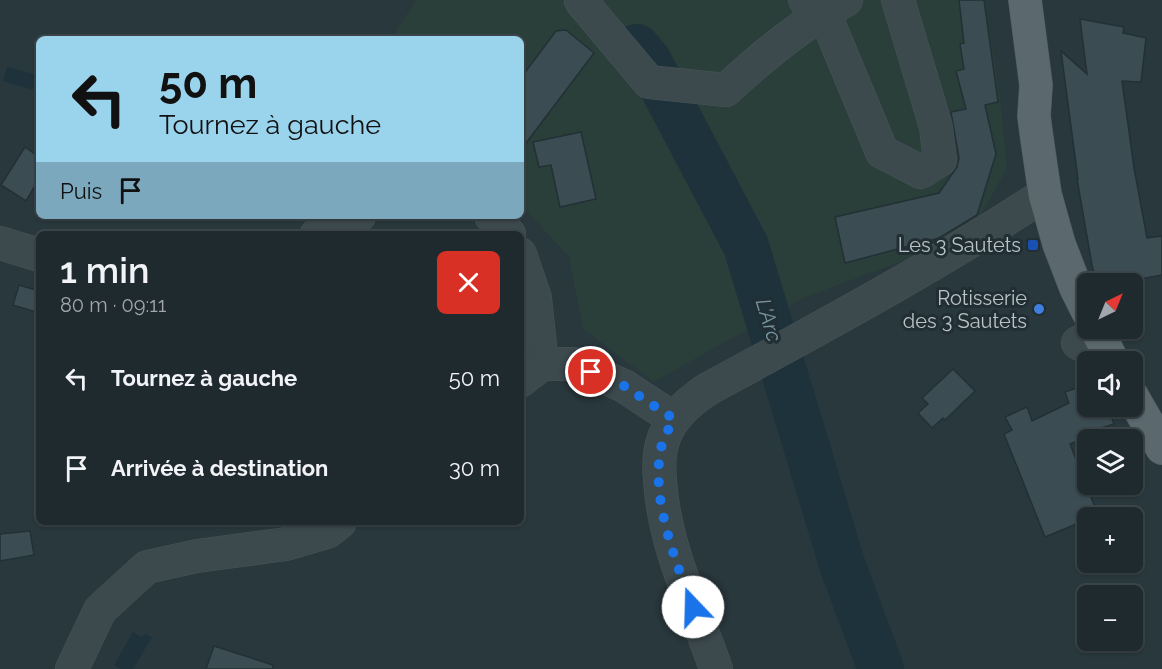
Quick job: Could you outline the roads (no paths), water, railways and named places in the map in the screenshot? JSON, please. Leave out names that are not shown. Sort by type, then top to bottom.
[{"type":"main road","points":[[1005,0],[1020,88],[1034,116]]},
{"type":"main road","points":[[1025,0],[1036,86],[1034,116],[1045,194],[1059,244],[1077,290]]},
{"type":"main road","points":[[1143,415],[1162,448]]},
{"type":"street","points":[[581,1],[649,82],[726,90],[824,4],[828,22],[882,152],[921,172],[940,160],[936,127],[898,0]]},
{"type":"street","points":[[716,669],[671,548],[661,507],[659,470],[662,444],[674,419],[689,402],[708,389],[885,293],[1000,224],[1045,194]]},
{"type":"street","points":[[324,231],[351,219]]},
{"type":"street","points":[[494,219],[506,231]]},
{"type":"street","points":[[0,243],[36,254]]},
{"type":"street","points":[[524,266],[535,298],[531,373],[574,364],[624,386],[674,419]]},
{"type":"street","points":[[72,669],[100,610],[147,567],[196,556],[286,544],[327,532],[336,525]]},
{"type":"water","points":[[7,67],[36,75],[36,86],[33,87],[33,90],[3,81]]},
{"type":"water","points":[[133,632],[141,637],[146,634],[152,637],[133,669],[121,669],[114,665]]},
{"type":"waterway","name":"L'Arc","points":[[637,47],[648,60],[746,246],[842,564],[881,669]]},
{"type":"place","name":"Les 3 Sautets","points":[[1033,245]]},
{"type":"place","name":"Rotisserie des 3 Sautets","points":[[1039,309]]}]
